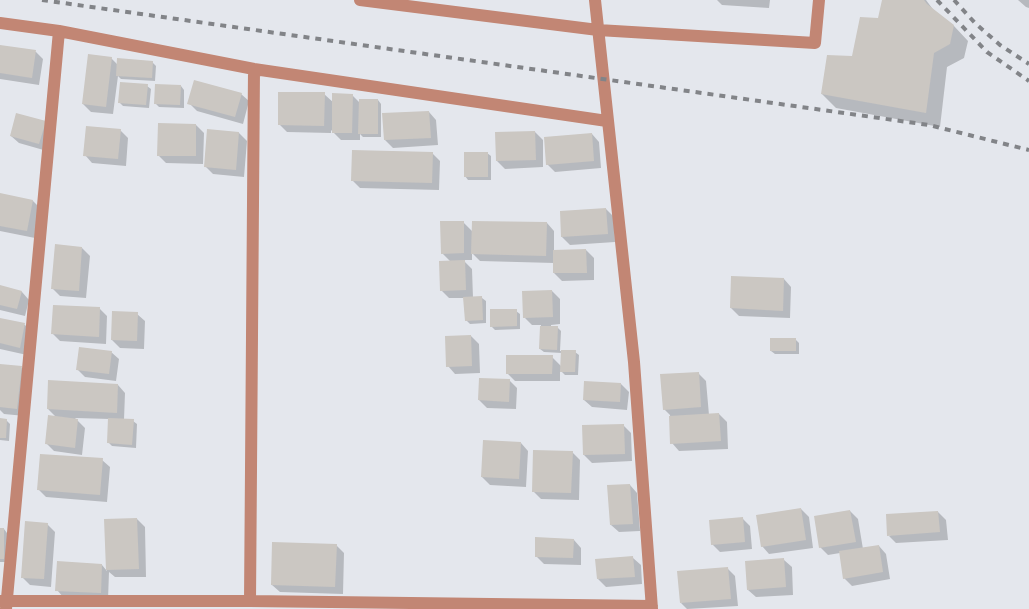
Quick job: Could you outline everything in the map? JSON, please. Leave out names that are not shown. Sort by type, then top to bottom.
[{"type":"street","points":[[360,0],[598,30],[814,43],[819,0]]},
{"type":"street","points":[[60,31],[5,603],[250,601],[652,608],[634,362],[595,0]]},
{"type":"street","points":[[0,23],[60,31],[254,69],[607,121]]},
{"type":"street","points":[[250,601],[254,69]]},
{"type":"building","points":[[882,0],[924,0],[954,25],[950,44],[934,53],[926,113],[821,94],[827,55],[852,56],[860,17],[878,18]]},
{"type":"building","points":[[0,45],[36,50],[32,78],[0,73]]},
{"type":"building","points":[[88,54],[112,57],[106,107],[82,104]]},
{"type":"building","points":[[117,58],[153,61],[152,78],[116,76]]},
{"type":"building","points":[[194,80],[242,93],[235,117],[187,104]]},
{"type":"building","points":[[120,82],[148,84],[146,105],[118,103]]},
{"type":"building","points":[[155,84],[181,85],[180,105],[154,104]]},
{"type":"building","points":[[278,92],[325,92],[324,126],[278,125]]},
{"type":"building","points":[[332,93],[353,94],[352,133],[332,133]]},
{"type":"building","points":[[359,99],[378,99],[378,134],[358,134]]},
{"type":"building","points":[[429,111],[431,138],[384,140],[382,113]]},
{"type":"building","points":[[16,113],[46,121],[39,144],[10,136]]},
{"type":"building","points":[[158,123],[196,124],[196,156],[157,156]]},
{"type":"building","points":[[86,126],[121,129],[118,159],[83,156]]},
{"type":"building","points":[[207,129],[239,132],[236,170],[204,167]]},
{"type":"building","points":[[535,131],[536,160],[496,161],[495,132]]},
{"type":"building","points":[[592,133],[594,161],[546,165],[544,137]]},
{"type":"building","points":[[352,150],[433,152],[432,183],[351,181]]},
{"type":"building","points":[[464,152],[488,152],[488,177],[464,177]]},
{"type":"building","points":[[0,193],[33,200],[27,231],[0,226]]},
{"type":"building","points":[[606,208],[608,234],[561,237],[560,211]]},
{"type":"building","points":[[440,221],[464,221],[464,253],[441,254]]},
{"type":"building","points":[[472,221],[547,222],[546,256],[471,254]]},
{"type":"building","points":[[55,244],[82,247],[79,291],[51,289]]},
{"type":"building","points":[[586,249],[587,273],[553,273],[553,250]]},
{"type":"building","points":[[465,260],[466,290],[440,291],[439,261]]},
{"type":"building","points":[[731,276],[784,278],[783,311],[730,308]]},
{"type":"building","points":[[0,285],[22,291],[17,309],[0,305]]},
{"type":"building","points":[[552,290],[553,317],[523,318],[522,291]]},
{"type":"building","points":[[482,296],[483,320],[465,321],[463,297]]},
{"type":"building","points":[[53,305],[100,307],[99,337],[51,334]]},
{"type":"building","points":[[490,309],[517,309],[517,326],[490,327]]},
{"type":"building","points":[[112,311],[138,312],[137,341],[111,340]]},
{"type":"building","points":[[0,318],[25,323],[20,348],[0,343]]},
{"type":"building","points":[[540,326],[558,326],[557,350],[539,349]]},
{"type":"building","points":[[471,335],[472,366],[446,367],[445,336]]},
{"type":"building","points":[[770,338],[796,338],[796,351],[770,351]]},
{"type":"building","points":[[79,347],[112,351],[109,374],[76,370]]},
{"type":"building","points":[[561,350],[576,350],[575,372],[560,372]]},
{"type":"building","points":[[506,355],[553,355],[552,374],[506,374]]},
{"type":"building","points":[[0,364],[22,366],[17,409],[0,407]]},
{"type":"building","points":[[699,372],[701,407],[663,410],[660,374]]},
{"type":"building","points":[[479,378],[510,379],[509,402],[478,400]]},
{"type":"building","points":[[48,380],[118,384],[117,413],[47,409]]},
{"type":"building","points":[[584,381],[621,383],[620,402],[583,400]]},
{"type":"building","points":[[719,413],[721,441],[670,444],[669,416]]},
{"type":"building","points":[[48,415],[78,419],[75,448],[45,444]]},
{"type":"building","points":[[0,418],[7,419],[6,438],[0,438]]},
{"type":"building","points":[[108,418],[134,419],[132,445],[107,443]]},
{"type":"building","points":[[624,424],[625,454],[583,455],[582,425]]},
{"type":"building","points":[[483,440],[521,442],[519,479],[481,477]]},
{"type":"building","points":[[533,450],[573,451],[571,493],[532,492]]},
{"type":"building","points":[[40,454],[103,458],[100,495],[37,490]]},
{"type":"building","points":[[630,484],[633,524],[610,525],[607,485]]},
{"type":"building","points":[[801,508],[806,540],[761,547],[756,515]]},
{"type":"building","points":[[850,510],[856,542],[819,548],[814,516]]},
{"type":"building","points":[[938,511],[940,532],[887,536],[886,514]]},
{"type":"building","points":[[743,517],[745,542],[711,545],[709,520]]},
{"type":"building","points":[[137,518],[139,569],[106,570],[104,519]]},
{"type":"building","points":[[25,521],[48,523],[44,579],[21,578]]},
{"type":"building","points":[[0,528],[4,528],[4,559],[0,559]]},
{"type":"building","points":[[535,537],[574,539],[573,558],[535,557]]},
{"type":"building","points":[[272,542],[337,544],[335,587],[271,585]]},
{"type":"building","points":[[879,545],[883,572],[843,579],[839,551]]},
{"type":"building","points":[[633,556],[635,577],[597,579],[595,559]]},
{"type":"building","points":[[784,558],[786,587],[747,590],[745,561]]},
{"type":"building","points":[[57,561],[102,564],[101,593],[55,591]]},
{"type":"building","points":[[728,567],[731,599],[680,603],[677,571]]},
{"type":"railway","points":[[42,0],[929,125],[1029,150]]},
{"type":"railway","points":[[937,0],[987,52],[1029,81]]},
{"type":"railway","points":[[954,0],[975,23],[1000,45],[1029,64]]}]
